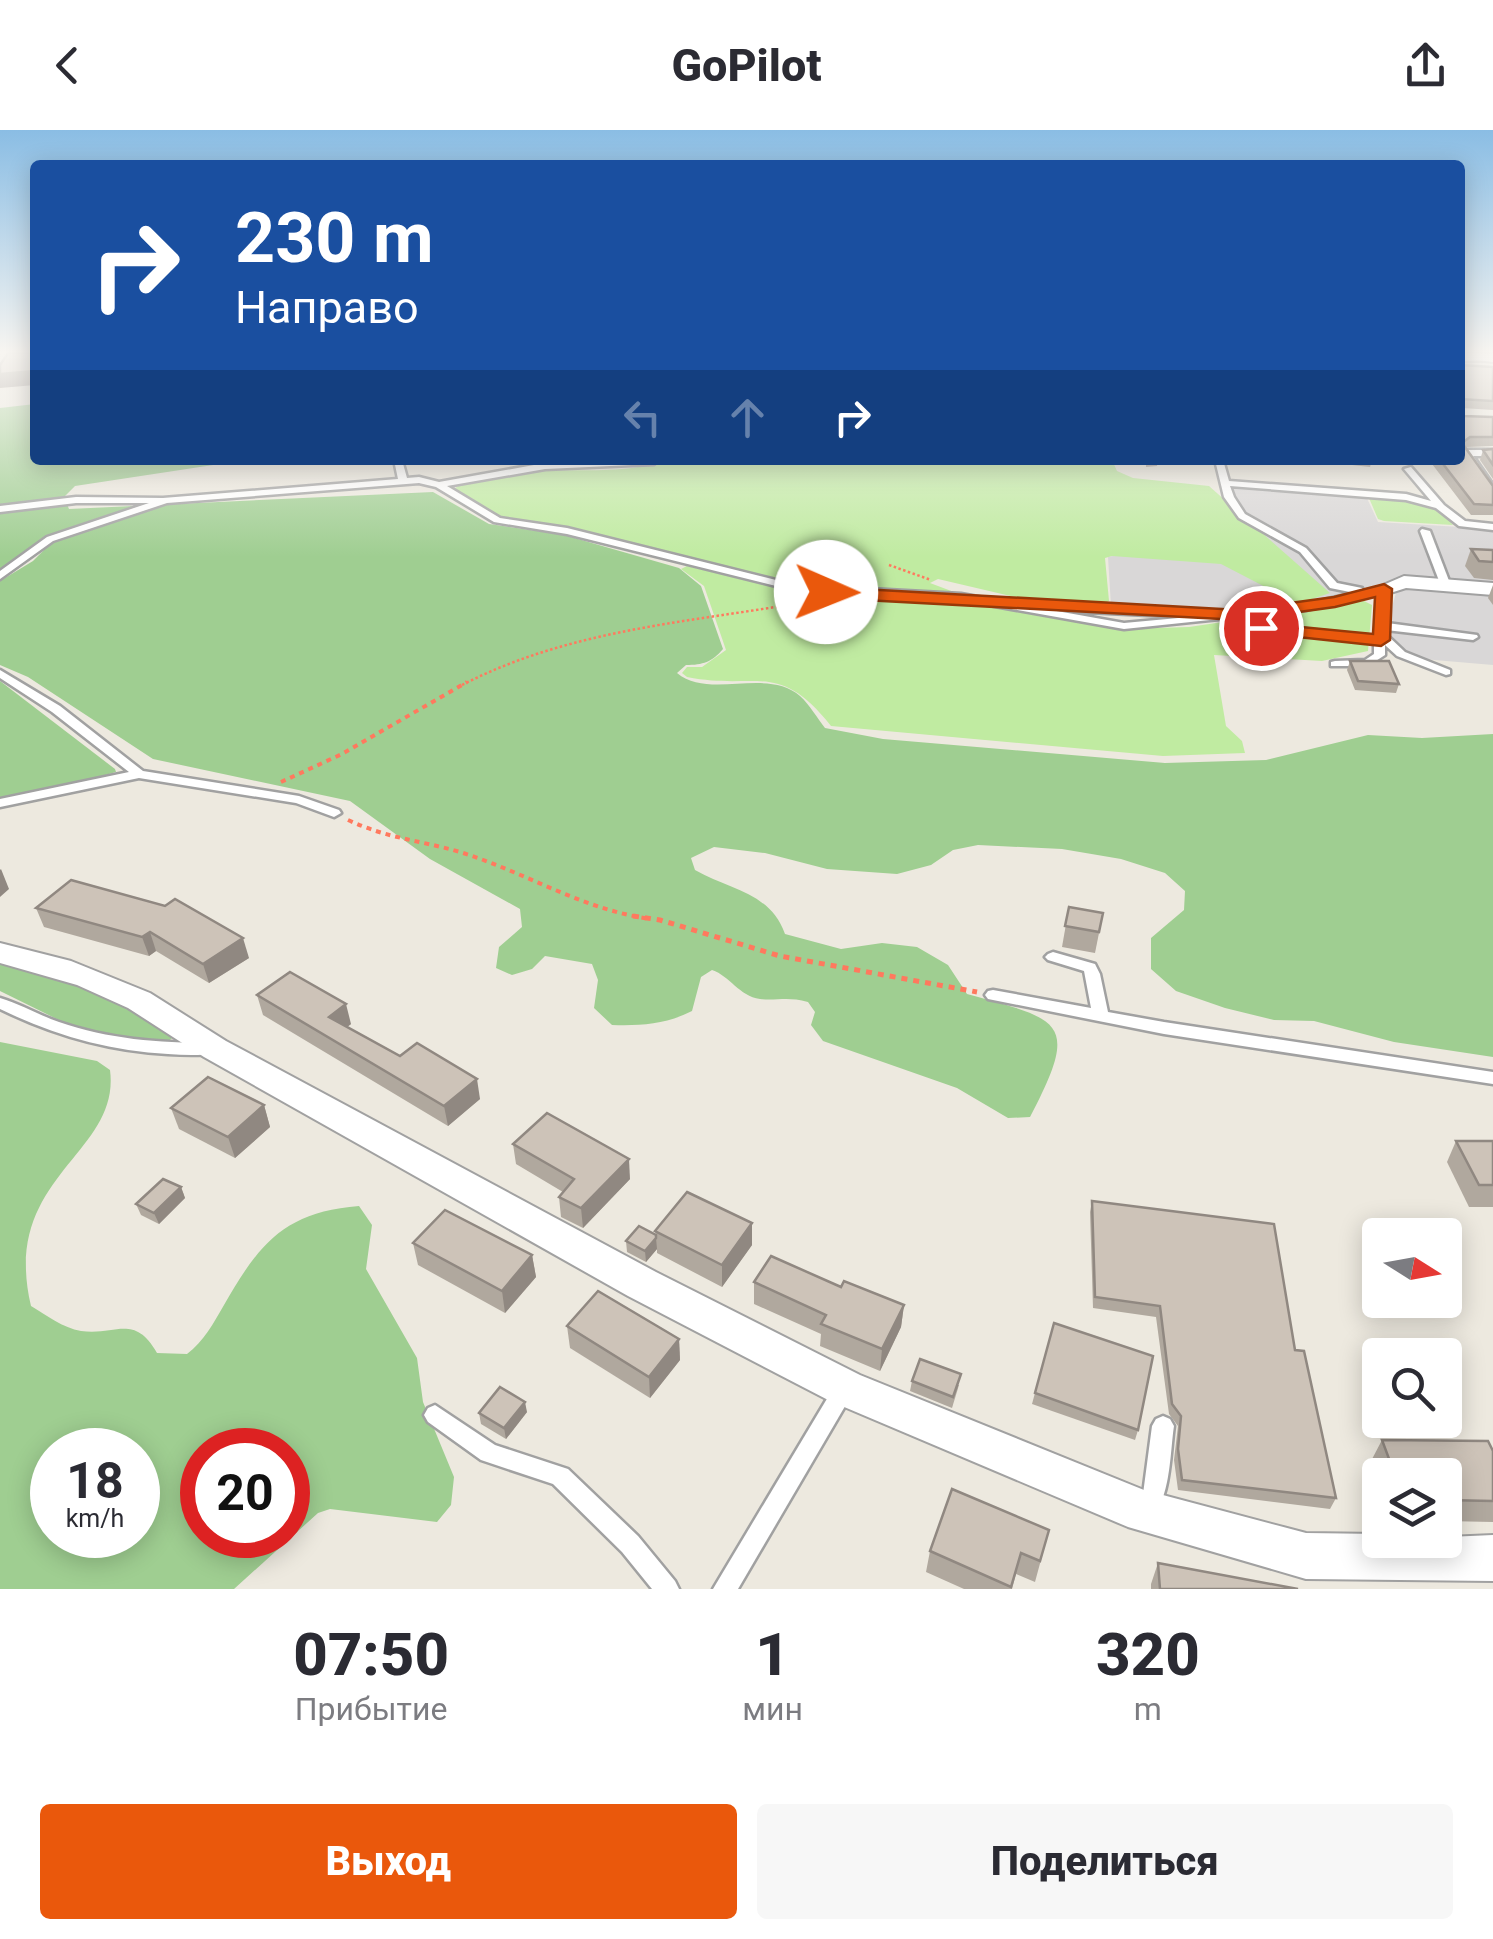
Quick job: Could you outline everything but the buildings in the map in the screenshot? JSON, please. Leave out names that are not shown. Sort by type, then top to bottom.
[{"type":"street","points":[[1384,589],[1404,582],[1493,589]]},
{"type":"street","points":[[0,953],[104,980],[160,1010],[215,1049],[642,1284],[845,1388],[1144,1512],[1306,1556],[1493,1558]]},
{"type":"lane","points":[[1493,453],[1467,453],[1493,492]]},
{"type":"lane","points":[[400,465],[404,480]]},
{"type":"lane","points":[[0,509],[76,500],[166,500],[404,480],[440,485],[530,468],[576,465]]},
{"type":"lane","points":[[1221,465],[1229,497],[1242,516],[1303,550],[1334,586],[1348,591],[1384,589]]},
{"type":"lane","points":[[1408,469],[1440,506],[1462,524],[1493,527]]},
{"type":"lane","points":[[1226,483],[1406,497],[1440,506]]},
{"type":"lane","points":[[440,485],[512,525],[567,531],[796,588],[1240,615],[1335,602],[1384,589]]},
{"type":"lane","points":[[0,576],[50,539],[166,500]]},
{"type":"lane","points":[[1425,531],[1446,586]]},
{"type":"lane","points":[[1335,664],[1368,663],[1380,656],[1384,589]]},
{"type":"lane","points":[[1261,628],[1473,637]]},
{"type":"lane","points":[[1382,634],[1401,654],[1446,672]]},
{"type":"lane","points":[[0,673],[56,709],[140,774]]},
{"type":"lane","points":[[0,804],[140,774],[299,800],[334,814]]},
{"type":"lane","points":[[1052,957],[1090,968],[1095,980],[1092,998],[1102,1016]]},
{"type":"lane","points":[[992,995],[1493,1078]]},
{"type":"lane","points":[[0,1004],[65,1033],[95,1040],[130,1046],[215,1049]]},
{"type":"lane","points":[[724,1589],[845,1388]]},
{"type":"lane","points":[[435,1415],[489,1453],[560,1476],[630,1544],[666,1589]]},
{"type":"lane","points":[[1144,1512],[1153,1498],[1164,1426]]},
{"type":"path","points":[[889,565],[938,583]]},
{"type":"path","points":[[253,792],[345,754],[519,658],[595,634],[801,602]]},
{"type":"path","points":[[334,814],[387,838],[460,852],[616,914],[660,920],[780,956],[992,995]]},
{"type":"shaded area","points":[[1228,487],[1366,496],[1378,522],[1493,529],[1493,588],[1394,580],[1329,601],[1239,612],[1111,606],[1108,557],[1240,529]]},
{"type":"shaded area","points":[[1398,586],[1493,592],[1493,665],[1411,658],[1392,640],[1388,621]]},
{"type":"green space","points":[[0,421],[30,421],[30,465],[213,465],[75,486],[64,497],[69,509],[433,492],[489,524],[564,535],[679,568],[701,586],[723,649],[711,660],[686,665],[677,673],[705,684],[755,683],[787,688],[804,700],[825,728],[883,739],[1165,763],[1266,760],[1368,735],[1422,738],[1493,734],[1493,1057],[1394,1042],[1314,1021],[1274,1020],[1176,991],[1151,969],[1151,938],[1184,910],[1185,891],[1165,873],[1121,859],[1062,849],[978,845],[953,850],[931,865],[897,874],[827,869],[765,853],[714,847],[691,858],[695,870],[748,894],[770,909],[785,934],[841,949],[882,943],[917,947],[948,965],[967,994],[1042,1019],[1053,1029],[1057,1042],[1055,1061],[1030,1117],[1008,1118],[957,1088],[823,1041],[811,1025],[815,1012],[808,1002],[753,997],[712,970],[701,977],[692,1011],[654,1023],[612,1025],[594,1008],[598,980],[592,964],[545,956],[532,969],[512,975],[496,968],[499,947],[522,927],[520,909],[430,859],[350,801],[153,759],[28,677],[0,665],[0,581],[33,561],[55,539],[45,537],[0,570]]},
{"type":"green space","points":[[1114,465],[1117,471],[1133,478],[1209,486],[1330,593],[1303,602],[1292,601],[1221,564],[1112,556],[1105,558],[1109,601],[1101,605],[1040,603],[938,579],[930,583],[962,595],[798,585],[568,528],[498,518],[454,489],[497,473],[641,466]]},
{"type":"green space","points":[[1369,498],[1416,501],[1436,510],[1453,525],[1384,521],[1378,519]]},
{"type":"green space","points":[[687,566],[793,591],[961,601],[1124,629],[1189,627],[1364,601],[1372,605],[1368,651],[1322,661],[1214,655],[1226,726],[1242,741],[1245,753],[1163,756],[831,726],[812,705],[781,685],[711,680],[682,673],[687,667],[702,667],[726,650],[704,586],[681,569]]},
{"type":"green space","points":[[0,681],[116,772],[31,796],[0,798]]},
{"type":"green space","points":[[0,959],[98,985],[175,1035],[165,1045],[71,1026],[0,991]]},
{"type":"green space","points":[[0,1042],[97,1061],[110,1070],[108,1099],[98,1124],[45,1197],[32,1226],[26,1262],[31,1306],[55,1321],[81,1331],[132,1330],[149,1341],[157,1353],[187,1354],[208,1332],[249,1265],[276,1235],[311,1215],[359,1206],[372,1225],[366,1269],[417,1358],[423,1402],[454,1477],[451,1505],[437,1522],[330,1509],[310,1520],[310,1428],[180,1428],[180,1558],[268,1558],[234,1589],[0,1589]]},
{"type":"route","points":[[826,592],[1240,615],[1335,602],[1384,589],[1381,640],[1340,639],[1261,628]]}]
